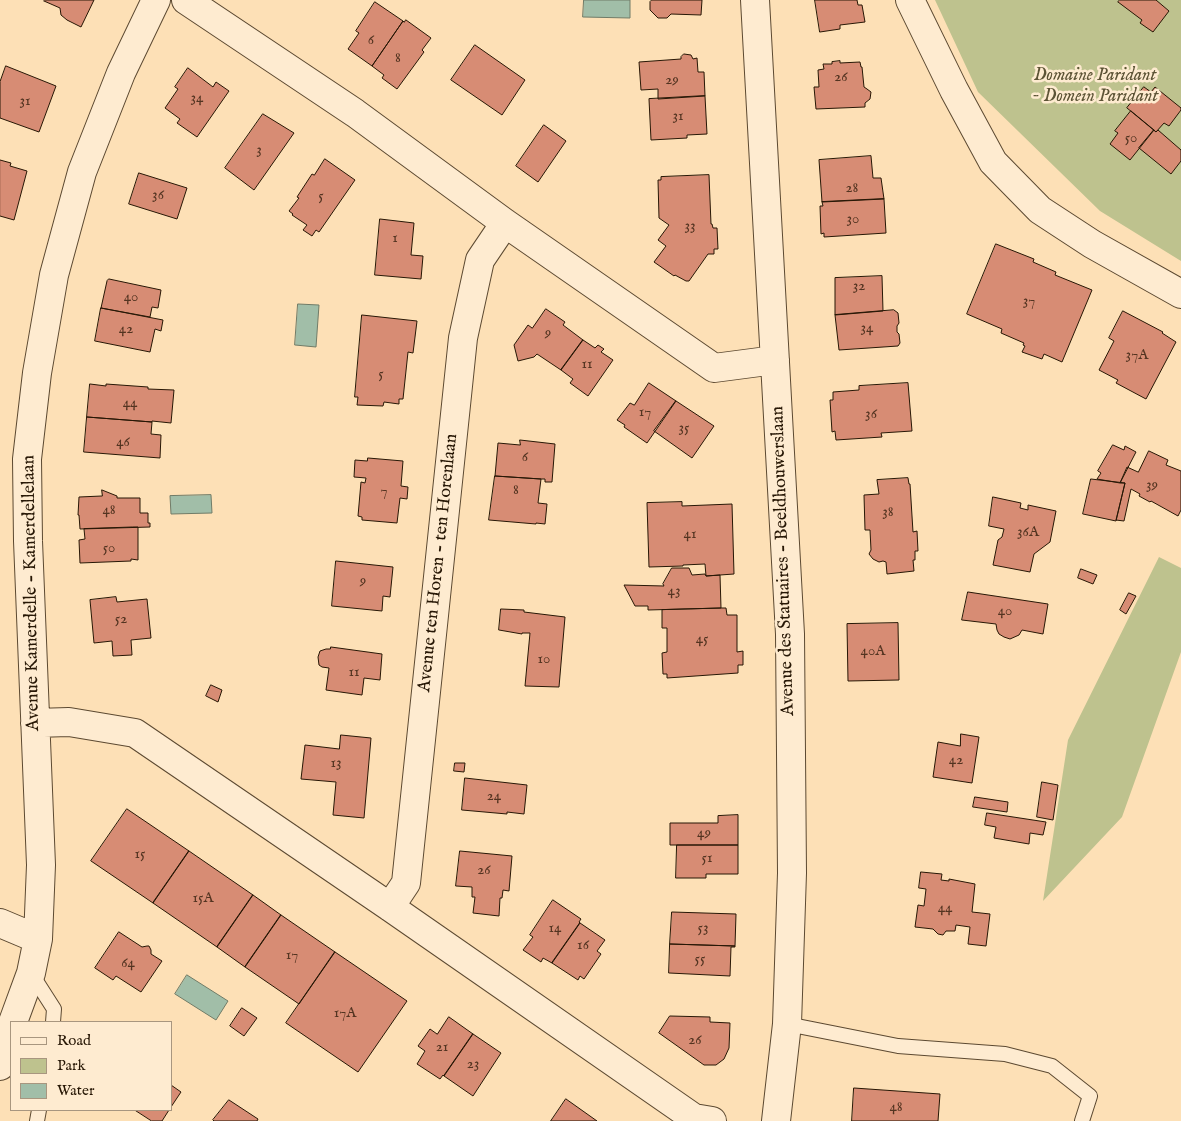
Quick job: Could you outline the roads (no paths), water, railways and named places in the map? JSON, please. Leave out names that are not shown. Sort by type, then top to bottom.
[{"type":"street","name":"Avenue Kamerdelle - Kamerdellelaan","points":[[14,1021],[31,974],[38,939],[41,864],[28,541],[27,459],[37,373],[54,275],[82,172],[121,73],[156,0]]},
{"type":"street","points":[[186,0],[355,113],[505,223],[714,368],[775,360]]},
{"type":"street","name":"Avenue des Statuaires - Beeldhouwerslaan","points":[[754,0],[790,634],[792,873],[787,1024],[776,1121]]},
{"type":"street","points":[[910,0],[954,90],[993,162],[1040,210],[1092,244],[1181,294]]},
{"type":"street","name":"Avenue ten Horen - ten Horenlaan","points":[[390,907],[406,883],[462,338],[480,260],[505,223]]},
{"type":"street","points":[[36,723],[69,722],[135,734],[390,907],[694,1118],[712,1121]]},
{"type":"street","points":[[0,923],[38,939]]},
{"type":"street","points":[[0,1066],[10,1033]]},
{"type":"lane","points":[[31,974],[54,1009],[53,1021]]},
{"type":"lane","points":[[787,1024],[898,1046],[1005,1054],[1052,1066],[1090,1096],[1082,1121]]},
{"type":"water","points":[[584,0],[630,0],[630,18],[583,17]]},
{"type":"water","points":[[298,304],[319,305],[316,347],[295,345]]},
{"type":"water","points":[[211,495],[212,513],[171,514],[170,496]]},
{"type":"water","points":[[187,975],[228,1001],[216,1020],[175,994]]},
{"type":"park label","name":"Domaine Paridant - Domein Paridant","points":[[1095,86]]}]
